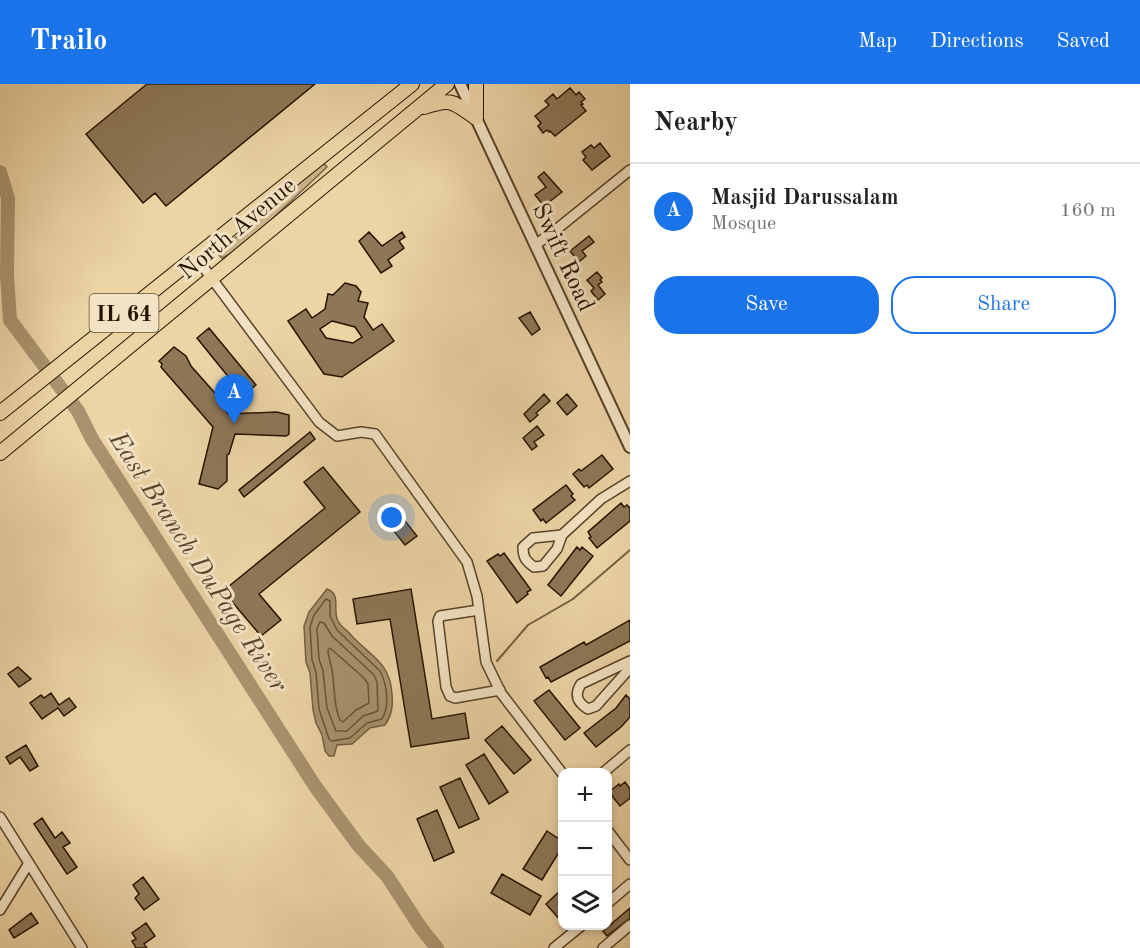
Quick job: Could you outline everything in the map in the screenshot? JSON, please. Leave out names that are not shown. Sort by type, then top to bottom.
[{"type":"main road","name":"North Avenue","points":[[0,413],[412,84]]},
{"type":"main road","name":"North Avenue","points":[[0,453],[447,84]]},
{"type":"main road","points":[[476,84],[476,118]]},
{"type":"main road","points":[[416,110],[450,101],[476,118]]},
{"type":"street","name":"Swift Road","points":[[460,84],[630,447]]},
{"type":"street","points":[[535,245],[630,170]]},
{"type":"street","points":[[195,256],[213,277],[319,422],[336,436],[361,432],[375,434],[467,561],[477,596],[486,662],[500,690],[558,768]]},
{"type":"street","points":[[562,535],[533,538],[523,547],[526,561],[534,567],[543,566],[557,549],[562,535],[601,499],[630,481]]},
{"type":"street","points":[[479,610],[440,615],[438,621],[446,687],[450,696],[455,698],[500,690]]},
{"type":"street","points":[[630,661],[581,684],[576,696],[580,704],[588,708],[596,706],[630,668]]},
{"type":"street","points":[[609,768],[630,750]]},
{"type":"street","points":[[0,818],[82,948]]},
{"type":"street","points":[[612,836],[630,860]]},
{"type":"street","points":[[0,910],[29,863]]},
{"type":"street","points":[[612,900],[630,884]]},
{"type":"street","points":[[603,948],[630,925]]},
{"type":"street","points":[[554,948],[576,930]]},
{"type":"shaded area","points":[[322,161],[327,167],[268,223],[234,252],[222,258],[218,254],[226,246]]},
{"type":"water","points":[[327,589],[334,595],[336,617],[339,623],[388,674],[392,698],[391,714],[385,725],[370,728],[352,744],[337,745],[334,756],[329,756],[325,751],[313,710],[310,673],[306,662],[304,626],[309,612]]},
{"type":"building","points":[[147,84],[315,84],[166,206],[155,193],[143,203],[86,134]]},
{"type":"building","points":[[570,88],[576,95],[579,92],[585,99],[581,105],[586,111],[555,136],[547,130],[543,133],[538,126],[541,123],[535,116],[549,105],[545,101],[553,94],[557,99]]},
{"type":"building","points":[[600,143],[610,156],[592,170],[583,160],[586,157],[582,152],[591,145],[594,148]]},
{"type":"building","points":[[544,172],[562,192],[544,206],[535,195],[546,187],[538,177]]},
{"type":"building","points":[[369,232],[382,246],[402,232],[405,237],[399,241],[404,248],[388,260],[392,266],[381,273],[359,241]]},
{"type":"building","points":[[589,236],[594,242],[582,251],[586,256],[579,262],[570,251]]},
{"type":"building","points":[[597,272],[602,278],[600,280],[602,282],[598,285],[605,294],[598,300],[591,291],[594,288],[587,280]]},
{"type":"building","points":[[345,283],[356,286],[361,292],[358,301],[368,303],[364,317],[373,330],[382,324],[394,341],[342,377],[324,374],[288,321],[306,309],[312,318],[325,309],[328,294],[333,295]],"holes":[[[332,321],[355,327],[362,337],[353,343],[326,338],[320,329]]]},
{"type":"building","points":[[530,312],[540,329],[532,335],[519,318]]},
{"type":"building","points":[[209,328],[256,385],[243,395],[197,338]]},
{"type":"building","points":[[174,347],[186,356],[191,366],[221,400],[228,414],[277,412],[289,415],[289,434],[286,436],[235,434],[227,455],[227,481],[218,489],[199,484],[213,427],[161,367],[162,364],[159,361]]},
{"type":"building","points":[[544,394],[550,401],[536,413],[538,415],[530,422],[524,414]]},
{"type":"building","points":[[567,394],[577,406],[567,415],[557,403]]},
{"type":"building","points":[[537,426],[544,435],[534,442],[537,446],[532,450],[523,438]]},
{"type":"building","points":[[310,432],[315,439],[244,497],[239,490]]},
{"type":"building","points":[[602,455],[613,469],[589,488],[587,485],[584,487],[573,474],[579,469],[581,471]]},
{"type":"building","points":[[323,467],[360,512],[259,594],[281,620],[261,636],[223,591],[325,508],[304,482]]},
{"type":"building","points":[[566,485],[575,500],[546,523],[543,519],[541,521],[533,510]]},
{"type":"building","points":[[621,503],[624,507],[627,505],[630,508],[630,521],[597,548],[589,538],[591,537],[588,532]]},
{"type":"building","points":[[401,516],[417,536],[405,545],[389,525]]},
{"type":"building","points":[[577,547],[580,550],[582,547],[593,556],[561,596],[548,585]]},
{"type":"building","points":[[504,553],[531,590],[517,603],[487,561]]},
{"type":"building","points":[[411,589],[432,719],[465,713],[469,738],[411,747],[390,619],[357,624],[353,599]]},
{"type":"building","points":[[630,620],[630,641],[551,682],[548,677],[546,678],[540,667]]},
{"type":"building","points":[[18,667],[31,679],[19,687],[8,674]]},
{"type":"building","points":[[549,690],[580,728],[565,740],[534,701]]},
{"type":"building","points":[[51,693],[59,705],[69,698],[76,707],[64,716],[58,708],[42,719],[30,703],[41,695],[44,698]]},
{"type":"building","points":[[626,695],[630,699],[630,717],[596,747],[584,733],[616,708]]},
{"type":"building","points":[[502,726],[531,760],[514,774],[485,740]]},
{"type":"building","points":[[26,745],[38,766],[30,771],[20,757],[10,764],[6,757]]},
{"type":"building","points":[[484,754],[508,792],[489,804],[466,765]]},
{"type":"building","points":[[460,778],[479,819],[459,828],[440,787]]},
{"type":"building","points":[[625,782],[630,789],[630,798],[620,806],[612,796],[612,790],[619,784],[620,786]]},
{"type":"building","points":[[437,810],[454,852],[434,861],[417,819]]},
{"type":"building","points":[[42,818],[55,838],[62,832],[70,843],[63,847],[77,867],[67,874],[34,824]]},
{"type":"building","points":[[547,831],[558,838],[558,854],[542,880],[523,869]]},
{"type":"building","points":[[502,874],[541,896],[530,915],[491,893]]},
{"type":"building","points":[[143,877],[159,899],[144,910],[135,898],[139,894],[133,885]]},
{"type":"building","points":[[558,893],[558,918],[546,904]]},
{"type":"building","points":[[630,908],[630,918],[607,936],[603,931],[612,930],[612,923]]},
{"type":"building","points":[[31,913],[38,923],[14,938],[9,930]]},
{"type":"building","points":[[146,923],[155,936],[144,944],[147,948],[136,948],[132,941],[136,939],[132,933]]},
{"type":"waterway","name":"East Branch DuPage River","points":[[0,172],[8,198],[7,275],[10,320],[78,411],[92,439],[315,786],[359,846],[387,876],[437,948]]},
{"type":"waterway","points":[[497,661],[528,625],[573,599],[630,550]]},
{"type":"place","name":"Masjid Darussalam","points":[[234,424]]}]
